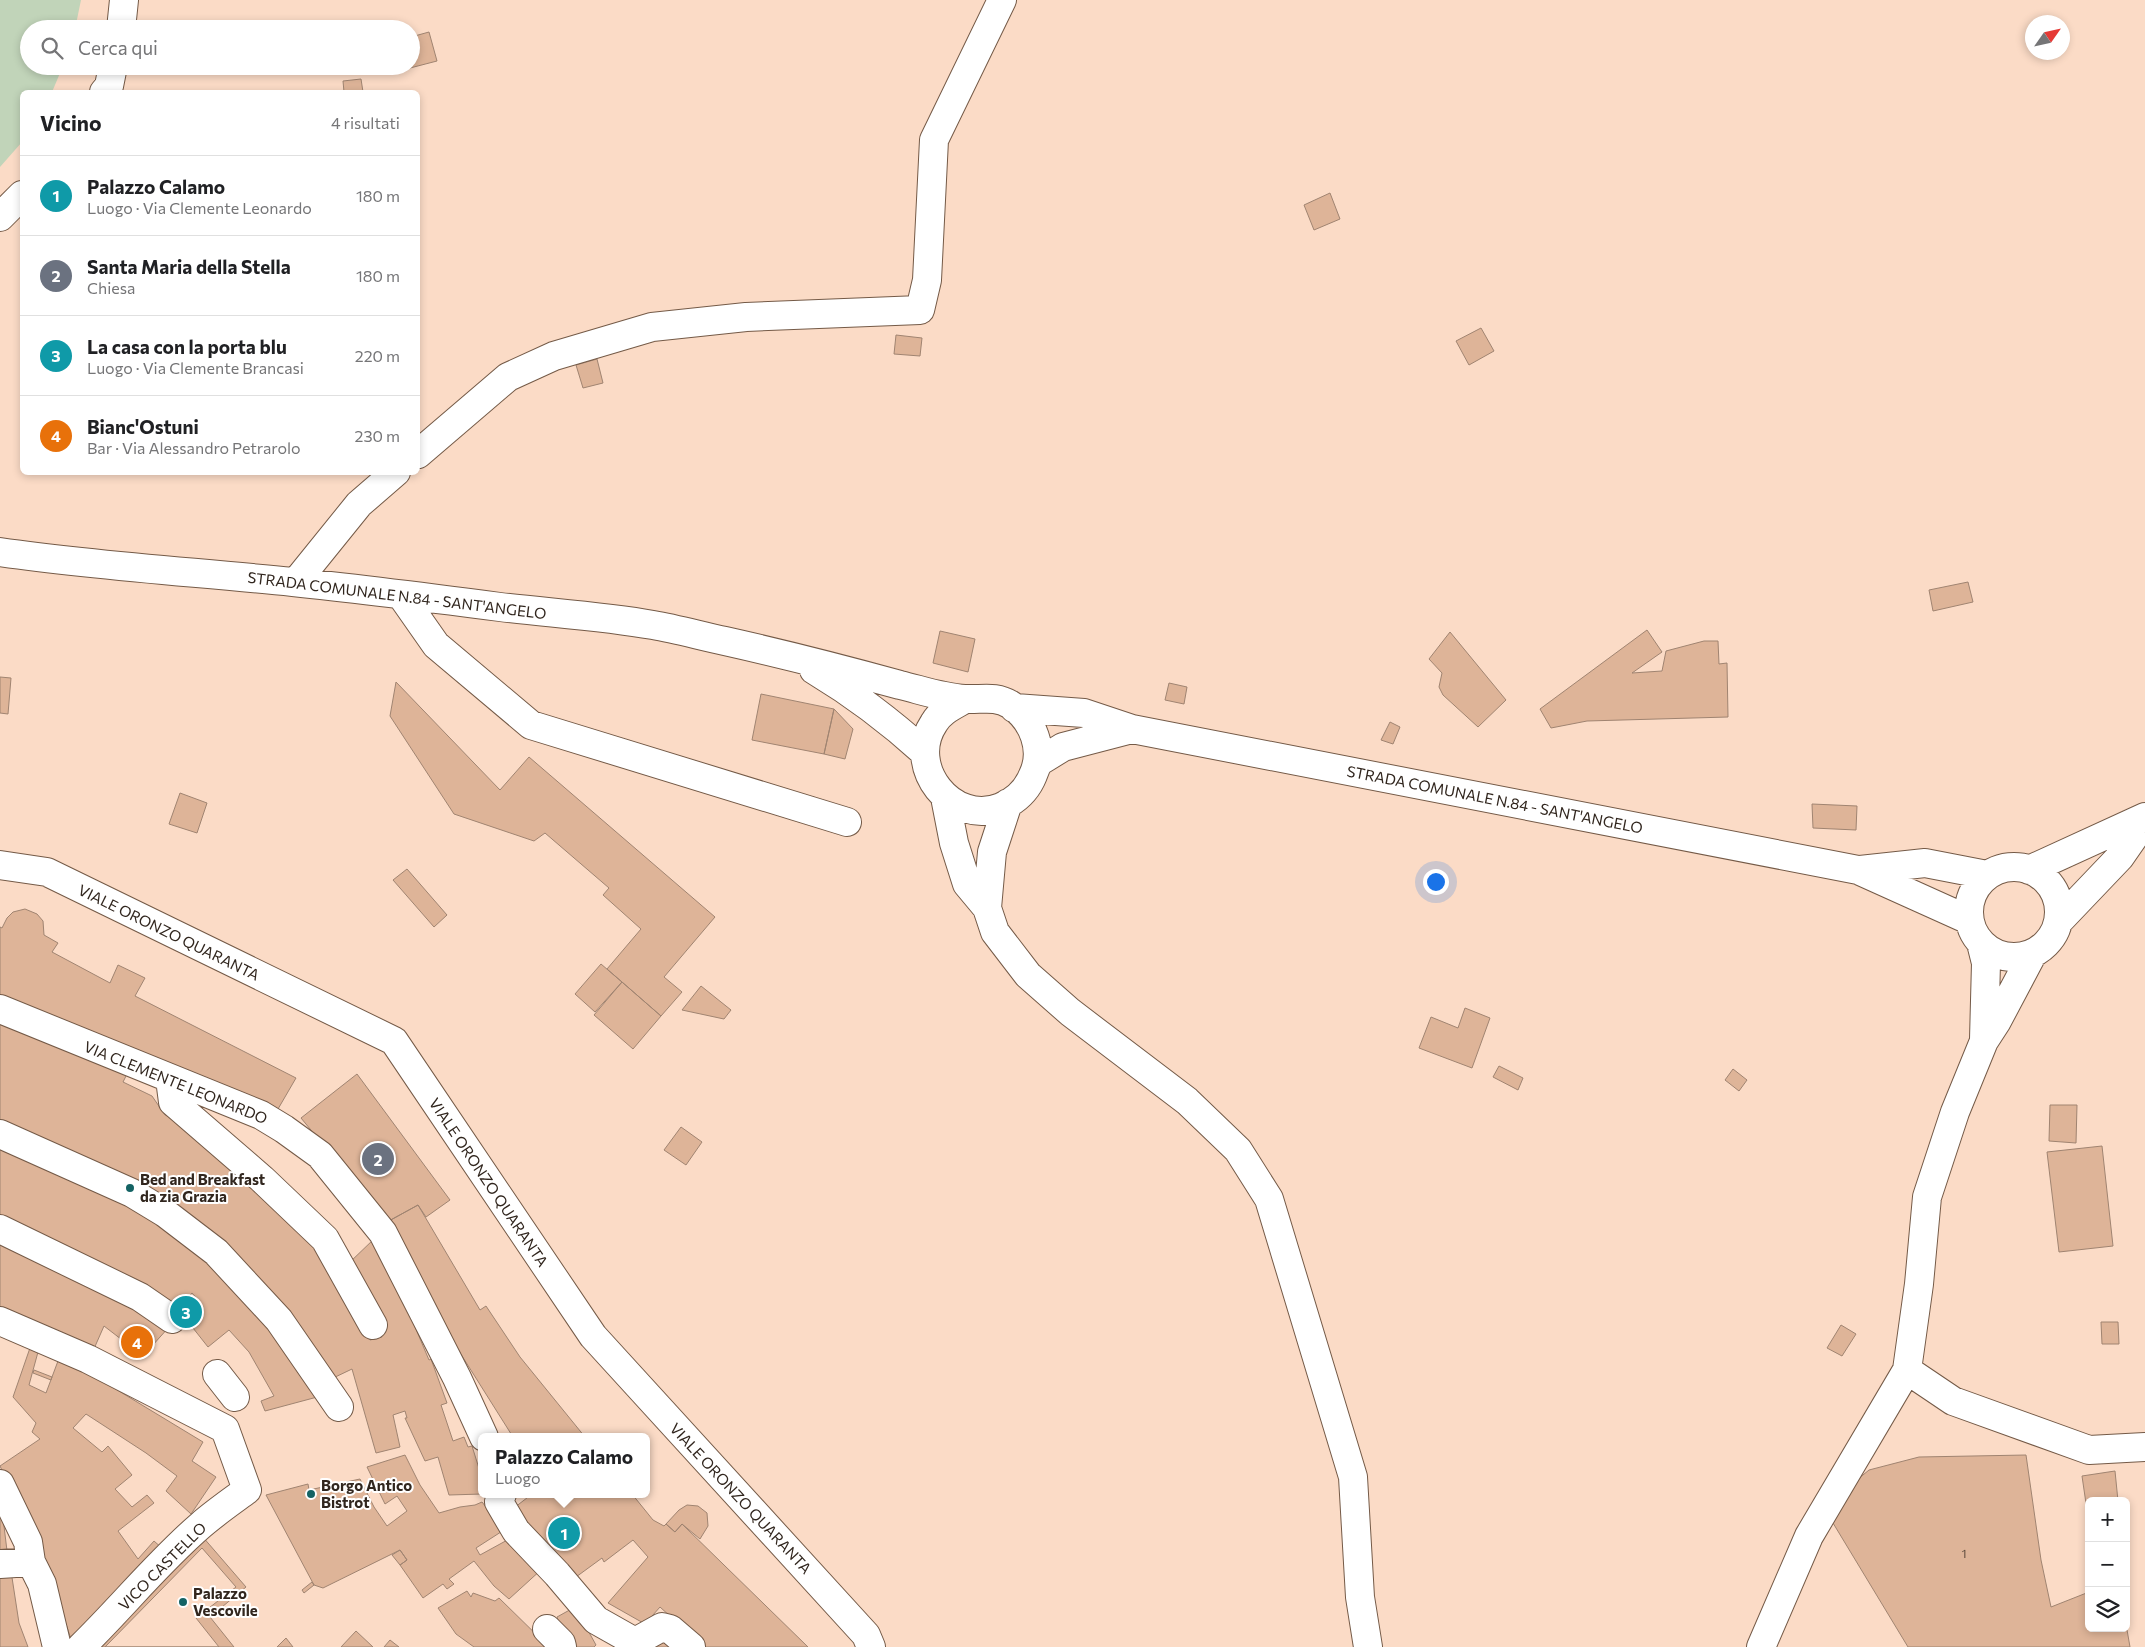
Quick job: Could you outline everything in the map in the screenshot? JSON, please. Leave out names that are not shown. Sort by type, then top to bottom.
[{"type":"street","points":[[122,20],[124,0]]},
{"type":"street","points":[[420,452],[508,377],[554,356],[652,327],[746,317],[920,310],[927,280],[934,140],[1002,0]]},
{"type":"street","points":[[106,90],[109,86],[111,75]]},
{"type":"street","points":[[0,217],[20,197]]},
{"type":"street","points":[[296,582],[359,504],[393,475]]},
{"type":"street","name":"STRADA COMUNALE N.84 - SANT'ANGELO","points":[[0,552],[296,582],[652,624],[791,656],[923,691],[965,699]]},
{"type":"street","points":[[401,595],[436,645],[531,725],[847,822]]},
{"type":"street","name":"STRADA COMUNALE N.84 - SANT'ANGELO","points":[[791,656],[842,686],[901,731],[925,753]]},
{"type":"street","points":[[987,697],[1009,703],[1014,708],[1026,718],[1036,738],[1037,763],[1035,772],[1026,788],[1014,800],[998,808],[981,811],[962,807],[944,797],[932,782],[926,762],[926,743],[932,724],[945,710],[965,699],[987,697]]},
{"type":"street","name":"STRADA COMUNALE N.84 - SANT'ANGELO","points":[[1014,708],[1084,713],[1132,729],[1858,870],[1975,932]]},
{"type":"street","name":"STRADA COMUNALE N.84 - SANT'ANGELO","points":[[1037,763],[1063,747],[1132,729]]},
{"type":"street","points":[[944,797],[954,843],[967,884],[987,908],[995,932],[1028,975],[1070,1012],[1188,1102],[1238,1150],[1268,1199],[1353,1477],[1360,1597],[1368,1647]]},
{"type":"street","points":[[987,908],[992,852],[1008,803]]},
{"type":"street","points":[[2029,870],[2145,817]]},
{"type":"street","points":[[1975,932],[2003,956],[2021,957],[2033,953],[2051,938],[2058,922],[2120,857],[2145,821]]},
{"type":"street","name":"STRADA COMUNALE N.84 - SANT'ANGELO","points":[[1858,870],[1925,863],[1987,875]]},
{"type":"street","name":"VIALE ORONZO QUARANTA","points":[[0,865],[47,872],[394,1041],[593,1336],[860,1628],[866,1635],[871,1647]]},
{"type":"street","points":[[1984,1041],[1986,963],[1975,932],[1972,894],[1987,875],[2000,868],[2020,866],[2038,873],[2052,887],[2059,904],[2058,922]]},
{"type":"street","points":[[1761,1647],[1809,1536],[1907,1370],[1919,1284],[1927,1197],[1955,1112],[1984,1041],[1997,1021],[2033,953]]},
{"type":"street","name":"VIA CLEMENTE LEONARDO","points":[[0,1009],[274,1122],[320,1155],[383,1233],[457,1378],[482,1433]]},
{"type":"street","points":[[170,1079],[173,1102],[262,1180],[325,1239],[373,1325]]},
{"type":"street","points":[[0,1134],[132,1192],[165,1213],[216,1252],[279,1320],[339,1407]]},
{"type":"street","points":[[0,1229],[140,1297],[172,1319]]},
{"type":"street","name":"VICO CASTELLO","points":[[0,1321],[88,1359],[225,1429],[247,1490],[190,1535],[81,1647]]},
{"type":"street","points":[[1907,1370],[1953,1402],[2089,1450],[2145,1447]]},
{"type":"street","points":[[217,1374],[235,1398]]},
{"type":"street","points":[[0,1484],[28,1542],[31,1562],[42,1584],[56,1647]]},
{"type":"street","points":[[500,1498],[499,1502],[516,1531],[557,1574],[596,1620],[635,1642],[662,1626],[670,1629],[691,1647]]},
{"type":"street","points":[[0,1564],[31,1562]]},
{"type":"green space","points":[[0,0],[81,0],[77,20],[20,20],[20,75],[59,75],[53,90],[20,90],[20,144],[0,167]]},
{"type":"building","points":[[429,32],[437,61],[420,65],[420,34]]},
{"type":"building","points":[[361,79],[363,90],[344,90],[343,81]]},
{"type":"building","points":[[1330,193],[1340,219],[1314,230],[1304,205]]},
{"type":"building","points":[[1481,328],[1494,351],[1469,365],[1456,341]]},
{"type":"building","points":[[896,335],[922,338],[920,356],[894,354]]},
{"type":"building","points":[[597,359],[603,383],[583,388],[576,365]]},
{"type":"building","points":[[1968,582],[1973,602],[1933,611],[1929,590]]},
{"type":"building","points":[[1647,630],[1662,652],[1632,673],[1662,671],[1666,651],[1704,641],[1718,641],[1719,664],[1727,663],[1728,717],[1587,721],[1551,728],[1540,709]]},
{"type":"building","points":[[940,631],[975,639],[968,672],[933,663]]},
{"type":"building","points":[[1450,632],[1506,700],[1478,727],[1443,695],[1439,687],[1442,673],[1429,659]]},
{"type":"building","points":[[0,677],[11,678],[8,714],[0,713]]},
{"type":"building","points":[[396,682],[500,790],[529,757],[715,917],[664,977],[682,992],[661,1016],[607,969],[641,929],[603,895],[609,888],[545,833],[534,841],[454,814],[390,716]]},
{"type":"building","points":[[1169,683],[1187,687],[1184,704],[1165,700]]},
{"type":"building","points":[[761,694],[834,709],[824,754],[752,740]]},
{"type":"building","points":[[834,709],[853,729],[845,759],[824,754]]},
{"type":"building","points":[[1390,722],[1400,727],[1393,744],[1381,740]]},
{"type":"building","points":[[180,793],[207,803],[197,833],[169,824]]},
{"type":"building","points":[[1812,804],[1857,806],[1856,830],[1813,828]]},
{"type":"building","points":[[407,869],[447,915],[434,927],[393,880]]},
{"type":"building","points":[[25,909],[37,914],[43,921],[44,935],[58,943],[52,952],[110,983],[118,965],[145,978],[135,996],[296,1078],[278,1109],[255,1098],[111,1047],[0,1001],[0,927],[2,928],[7,918],[13,912]]},
{"type":"building","points":[[601,964],[622,982],[595,1012],[575,994]]},
{"type":"building","points":[[622,982],[661,1016],[633,1049],[594,1015]]},
{"type":"building","points":[[701,986],[731,1010],[724,1019],[682,1010]]},
{"type":"building","points":[[1465,1008],[1490,1018],[1472,1068],[1419,1048],[1431,1017],[1458,1028]]},
{"type":"building","points":[[0,1023],[128,1072],[123,1082],[152,1096],[165,1115],[208,1136],[298,1219],[363,1311],[370,1340],[382,1337],[358,1281],[348,1264],[375,1238],[380,1244],[429,1360],[431,1359],[447,1403],[441,1405],[453,1441],[464,1437],[468,1447],[472,1446],[478,1465],[478,1494],[449,1495],[438,1457],[425,1461],[405,1418],[407,1418],[405,1411],[393,1415],[400,1447],[376,1453],[352,1369],[329,1380],[210,1240],[0,1124]]},
{"type":"building","points":[[1499,1066],[1523,1078],[1518,1090],[1493,1077]]},
{"type":"building","points":[[1733,1069],[1747,1080],[1739,1091],[1725,1080]]},
{"type":"building","points":[[357,1074],[450,1200],[426,1217],[418,1205],[387,1222],[301,1118]]},
{"type":"building","points":[[2050,1105],[2077,1105],[2076,1143],[2049,1141]]},
{"type":"building","points":[[681,1127],[702,1142],[686,1165],[664,1150]]},
{"type":"building","points":[[0,1140],[144,1210],[222,1263],[321,1396],[265,1411],[261,1401],[274,1396],[249,1352],[229,1330],[208,1347],[193,1328],[195,1327],[187,1312],[199,1301],[192,1293],[181,1305],[171,1309],[0,1222]]},
{"type":"building","points":[[2102,1146],[2113,1246],[2059,1252],[2047,1152]]},
{"type":"building","points":[[418,1205],[480,1310],[486,1306],[520,1357],[582,1433],[510,1433],[440,1321],[387,1222]]},
{"type":"building","points":[[0,1235],[169,1327],[143,1356],[104,1326],[93,1351],[0,1311]]},
{"type":"building","points":[[2101,1322],[2118,1322],[2119,1344],[2102,1344]]},
{"type":"building","points":[[1841,1325],[1856,1334],[1842,1356],[1827,1348]]},
{"type":"building","points":[[31,1345],[76,1365],[203,1442],[192,1461],[216,1477],[191,1514],[166,1491],[177,1476],[146,1453],[86,1414],[73,1428],[102,1452],[108,1446],[132,1475],[115,1489],[132,1507],[147,1495],[154,1503],[118,1531],[138,1559],[154,1541],[163,1549],[71,1639],[46,1564],[0,1466],[40,1439],[32,1432],[36,1423],[13,1397]],"holes":[[[38,1352],[58,1361],[46,1393],[29,1385]]]},
{"type":"building","points":[[34,1370],[52,1377],[51,1380],[33,1373]]},
{"type":"building","points":[[405,1455],[420,1485],[439,1513],[482,1502],[486,1507],[489,1504],[504,1530],[476,1548],[480,1555],[511,1538],[542,1569],[509,1599],[494,1586],[474,1561],[449,1579],[454,1584],[447,1589],[443,1584],[423,1598],[400,1565],[407,1560],[400,1550],[323,1588],[314,1585],[266,1495],[308,1484],[309,1490],[360,1479],[374,1507],[387,1526],[407,1511],[397,1496],[385,1504],[367,1467]]},
{"type":"building","points":[[2026,1455],[2041,1560],[2051,1607],[2085,1594],[2085,1632],[2127,1632],[2130,1647],[1908,1647],[1833,1523],[1852,1484],[1869,1470],[1919,1457]]},
{"type":"building","points":[[2115,1471],[2118,1497],[2085,1497],[2082,1476]]},
{"type":"building","points":[[527,1498],[635,1498],[653,1520],[664,1526],[666,1524],[675,1532],[682,1524],[808,1647],[704,1647],[660,1607],[645,1624],[608,1603],[648,1557],[633,1540],[604,1562],[602,1558],[576,1577],[562,1559],[556,1563],[510,1511]]},
{"type":"building","points":[[687,1505],[698,1506],[707,1513],[708,1526],[700,1539],[682,1524],[675,1532],[666,1524],[679,1510]]},
{"type":"building","points":[[0,1511],[3,1518],[8,1559],[0,1559]]},
{"type":"building","points":[[559,1527],[569,1530],[568,1539],[559,1535]]},
{"type":"building","name":"Palazzo Vescovile","points":[[202,1536],[246,1587],[210,1617],[234,1647],[92,1647]]},
{"type":"building","name":"Palazzo Vescovile","points":[[202,1548],[236,1587],[196,1618],[219,1647],[105,1647]]},
{"type":"building","points":[[400,1550],[407,1560],[400,1565],[392,1555]]},
{"type":"building","points":[[11,1571],[19,1623],[28,1647],[0,1647],[0,1572]]},
{"type":"building","points":[[312,1582],[314,1585],[304,1593],[302,1590]]},
{"type":"building","points":[[467,1591],[471,1597],[473,1593],[495,1601],[499,1598],[549,1647],[474,1647],[456,1634],[438,1608]]},
{"type":"building","points":[[575,1607],[596,1645],[594,1647],[567,1647],[557,1617]]},
{"type":"building","points":[[356,1631],[373,1647],[341,1647]]},
{"type":"building","points":[[668,1636],[679,1647],[653,1647]]},
{"type":"building","points":[[286,1638],[293,1647],[277,1647]]},
{"type":"building","points":[[390,1640],[399,1647],[384,1647]]},
{"type":"place","name":"Santa Maria della Stella","points":[[378,1159]]},
{"type":"place","name":"Bed and Breakfast da zia Grazia","points":[[130,1188]]},
{"type":"place","name":"La casa con la porta blu","points":[[186,1312]]},
{"type":"place","name":"Bianc'Ostuni","points":[[137,1342]]},
{"type":"place","name":"Borgo Antico Bistrot","points":[[311,1494]]},
{"type":"place","name":"Palazzo Calamo","points":[[564,1533]]},
{"type":"place","name":"Palazzo Vescovile","points":[[183,1602]]}]
